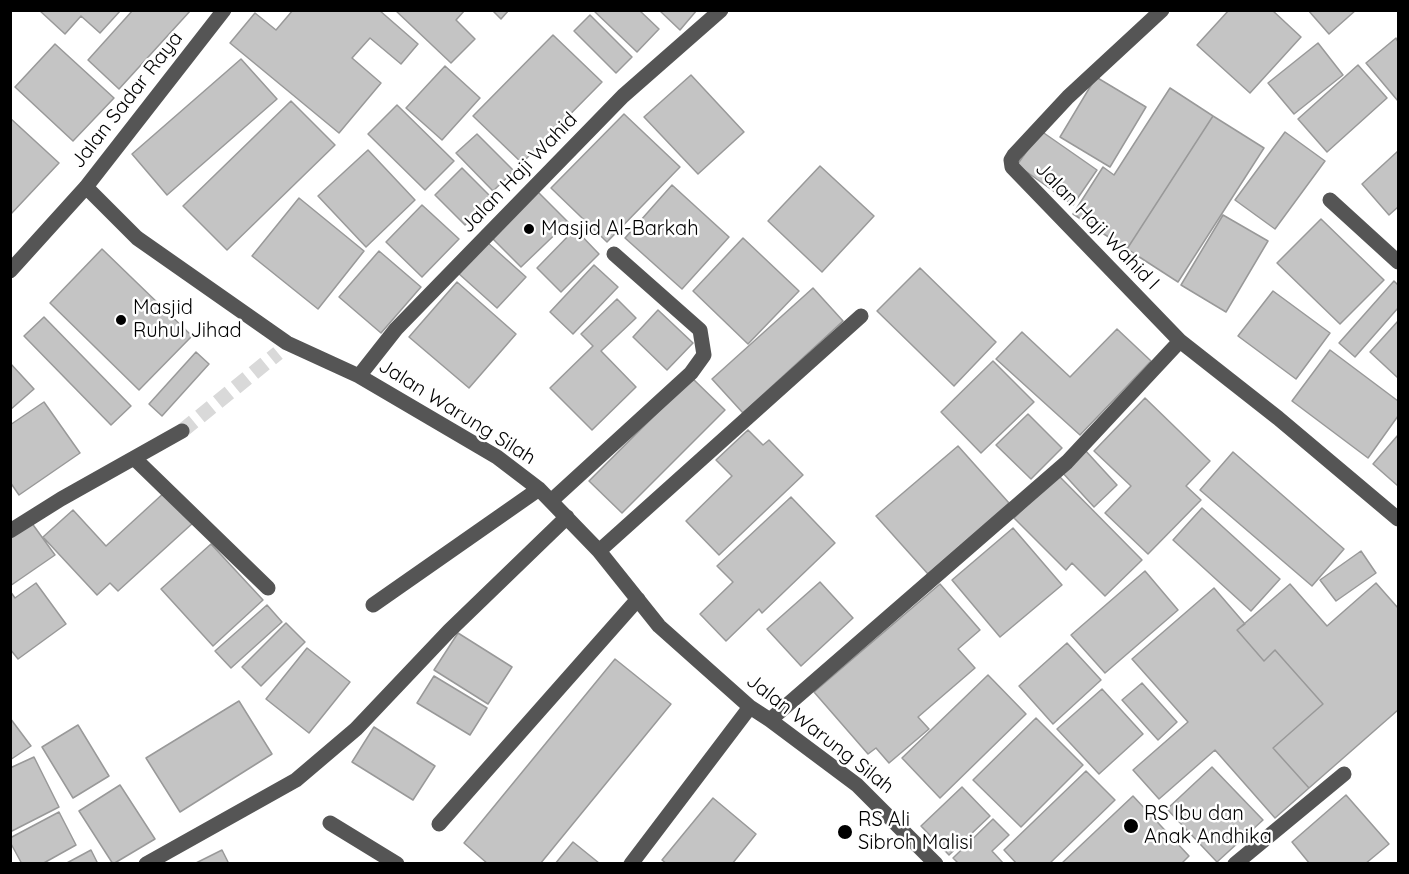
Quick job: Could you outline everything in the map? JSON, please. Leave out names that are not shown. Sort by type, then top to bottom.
[{"type":"street","name":"Jalan Sadar Raya","points":[[86,187],[224,10]]},
{"type":"street","name":"Jalan Haji Wahid","points":[[359,376],[396,329],[623,96],[721,10]]},
{"type":"street","name":"Jalan Haji Wahid I","points":[[1162,10],[1068,97],[1011,160],[1015,172],[1180,341]]},
{"type":"street","points":[[10,271],[86,187]]},
{"type":"street","name":"Jalan Warung Silah","points":[[86,187],[137,238],[283,348],[359,376],[497,457],[539,489],[599,551],[658,626],[750,707],[857,785],[936,864]]},
{"type":"street","points":[[1330,200],[1398,262]]},
{"type":"street","points":[[550,501],[691,373],[704,355],[700,330],[614,254]]},
{"type":"street","points":[[599,551],[861,316]]},
{"type":"street","points":[[770,720],[1067,462],[1180,341],[1278,418],[1398,519]]},
{"type":"street","points":[[10,531],[182,431]]},
{"type":"street","points":[[134,458],[268,588]]},
{"type":"street","points":[[372,605],[539,489]]},
{"type":"street","points":[[146,864],[296,780],[356,729],[449,631],[567,518]]},
{"type":"street","points":[[439,824],[638,599]]},
{"type":"street","points":[[631,864],[750,707]]},
{"type":"street","points":[[1235,864],[1344,774]]},
{"type":"street","points":[[330,823],[397,864]]},
{"type":"building","points":[[39,10],[121,10],[100,33],[81,16],[65,34]]},
{"type":"building","points":[[133,10],[191,10],[119,89],[88,60]]},
{"type":"building","points":[[293,10],[379,10],[418,44],[401,64],[370,38],[352,58],[381,83],[339,133],[230,43],[255,13],[276,30]]},
{"type":"building","points":[[395,10],[465,10],[456,20],[475,39],[451,63]]},
{"type":"building","points":[[492,10],[509,10],[501,19]]},
{"type":"building","points":[[593,10],[639,10],[659,29],[637,52]]},
{"type":"building","points":[[659,10],[697,10],[680,30]]},
{"type":"building","points":[[1229,10],[1272,10],[1301,37],[1250,93],[1197,45]]},
{"type":"building","points":[[1308,10],[1356,10],[1329,34]]},
{"type":"building","points":[[590,15],[632,57],[616,73],[574,31]]},
{"type":"building","points":[[553,35],[602,82],[522,163],[473,116]]},
{"type":"building","points":[[1396,38],[1398,42],[1398,101],[1366,63]]},
{"type":"building","points":[[1318,43],[1343,75],[1294,114],[1268,83]]},
{"type":"building","points":[[55,44],[114,98],[73,141],[15,87]]},
{"type":"building","points":[[241,59],[277,99],[167,195],[132,154]]},
{"type":"building","points":[[1358,65],[1387,98],[1327,152],[1298,119]]},
{"type":"building","points":[[445,66],[480,98],[442,140],[406,108]]},
{"type":"building","points":[[691,75],[744,132],[698,174],[644,117]]},
{"type":"building","points":[[1096,77],[1146,107],[1110,167],[1060,137]]},
{"type":"building","points":[[1170,88],[1213,116],[1127,249],[1073,214],[1103,167],[1114,175]]},
{"type":"building","points":[[291,101],[335,145],[227,250],[183,206]]},
{"type":"building","points":[[397,105],[454,161],[425,190],[368,134]]},
{"type":"building","points":[[624,114],[680,167],[607,242],[551,188]]},
{"type":"building","points":[[1213,116],[1264,148],[1178,282],[1127,249]]},
{"type":"building","points":[[10,118],[59,163],[10,215]]},
{"type":"building","points":[[1041,131],[1097,170],[1073,205],[1017,165]]},
{"type":"building","points":[[1285,132],[1325,161],[1275,229],[1235,200]]},
{"type":"building","points":[[477,134],[514,171],[493,191],[456,153]]},
{"type":"building","points":[[368,150],[415,200],[366,247],[318,196]]},
{"type":"building","points":[[1398,151],[1398,207],[1389,215],[1362,184]]},
{"type":"building","points":[[820,166],[874,216],[822,272],[768,221]]},
{"type":"building","points":[[462,168],[492,198],[465,225],[435,195]]},
{"type":"building","points":[[672,185],[729,237],[682,289],[625,238]]},
{"type":"building","name":"Masjid Al-Barkah","points":[[537,191],[568,222],[521,267],[490,236]]},
{"type":"building","points":[[299,198],[364,251],[318,309],[252,256]]},
{"type":"building","points":[[422,205],[459,239],[422,277],[386,242]]},
{"type":"building","points":[[1223,215],[1268,241],[1226,312],[1181,285]]},
{"type":"building","points":[[1321,219],[1384,280],[1340,324],[1277,263]]},
{"type":"building","points":[[575,229],[599,254],[561,292],[537,268]]},
{"type":"building","points":[[743,238],[799,291],[748,344],[693,291]]},
{"type":"building","points":[[487,242],[526,277],[497,308],[458,273]]},
{"type":"building","name":"Masjid Ruhul Jihad","points":[[102,249],[192,336],[139,390],[50,303]]},
{"type":"building","points":[[379,251],[421,287],[381,333],[339,297]]},
{"type":"building","points":[[594,265],[618,287],[573,334],[550,312]]},
{"type":"building","points":[[920,268],[996,342],[954,386],[877,311]]},
{"type":"building","points":[[1394,281],[1398,285],[1398,308],[1355,357],[1339,343]]},
{"type":"building","points":[[457,282],[516,334],[469,388],[409,337]]},
{"type":"building","points":[[813,288],[843,321],[743,413],[712,379]]},
{"type":"building","points":[[1273,291],[1330,333],[1296,379],[1238,336]]},
{"type":"building","points":[[617,299],[636,318],[601,351],[636,387],[592,430],[550,388],[593,346],[581,334]]},
{"type":"building","points":[[658,310],[693,343],[667,370],[633,337]]},
{"type":"building","points":[[44,317],[131,406],[111,425],[24,336]]},
{"type":"building","points":[[1398,321],[1398,378],[1370,352]]},
{"type":"building","points":[[1117,329],[1151,361],[1080,435],[996,359],[1022,332],[1070,377]]},
{"type":"building","points":[[1330,350],[1398,401],[1398,416],[1368,458],[1292,401]]},
{"type":"building","points":[[196,352],[209,364],[162,416],[149,404]]},
{"type":"building","points":[[993,361],[1034,402],[981,453],[941,412]]},
{"type":"building","points":[[10,363],[34,389],[10,410]]},
{"type":"building","points":[[692,378],[725,410],[622,513],[589,481]]},
{"type":"building","points":[[1145,398],[1210,461],[1186,486],[1201,500],[1148,554],[1105,513],[1131,486],[1094,451]]},
{"type":"building","points":[[44,402],[80,453],[19,495],[10,482],[10,425]]},
{"type":"building","points":[[1028,414],[1062,448],[1031,479],[996,445]]},
{"type":"building","points":[[748,430],[763,445],[769,440],[803,475],[719,555],[686,521],[732,476],[716,460]]},
{"type":"building","points":[[1398,435],[1398,486],[1373,464]]},
{"type":"building","points":[[958,446],[1009,503],[928,574],[876,516]]},
{"type":"building","points":[[1084,449],[1117,485],[1094,507],[1061,471]]},
{"type":"building","points":[[1233,452],[1344,549],[1312,586],[1200,490]]},
{"type":"building","points":[[1058,475],[1142,560],[1105,596],[1072,563],[1066,570],[1014,518]]},
{"type":"building","points":[[166,491],[194,522],[118,591],[110,583],[97,595],[43,537],[73,510],[106,546]]},
{"type":"building","points":[[791,497],[835,543],[762,613],[759,609],[726,641],[700,614],[733,582],[717,566]]},
{"type":"building","points":[[1202,508],[1280,579],[1251,611],[1173,540]]},
{"type":"building","points":[[31,522],[55,555],[10,586],[10,536]]},
{"type":"building","points":[[1013,528],[1062,585],[1000,637],[952,580]]},
{"type":"building","points":[[211,544],[263,600],[213,646],[161,589]]},
{"type":"building","points":[[1361,551],[1376,573],[1336,601],[1320,580]]},
{"type":"building","points":[[1145,571],[1178,610],[1105,673],[1071,635]]},
{"type":"building","points":[[820,582],[853,618],[801,666],[767,629]]},
{"type":"building","points":[[36,583],[66,624],[18,659],[10,649],[10,591],[15,598]]},
{"type":"building","points":[[1376,583],[1398,608],[1398,710],[1309,788],[1273,748],[1323,704],[1275,650],[1264,661],[1237,630],[1290,584],[1327,626]]},
{"type":"building","points":[[940,584],[980,630],[958,649],[975,668],[918,717],[929,729],[889,763],[876,748],[868,754],[814,692]]},
{"type":"building","points":[[1214,588],[1245,624],[1237,630],[1264,661],[1275,650],[1323,704],[1273,748],[1309,788],[1275,818],[1215,750],[1159,799],[1133,770],[1188,722],[1132,659]]},
{"type":"building","points":[[267,605],[282,622],[231,668],[215,651]]},
{"type":"building","points":[[286,623],[305,642],[261,686],[242,667]]},
{"type":"building","points":[[458,633],[512,667],[488,704],[434,670]]},
{"type":"building","points":[[1067,643],[1101,680],[1053,724],[1019,686]]},
{"type":"building","points":[[307,648],[350,682],[309,733],[266,699]]},
{"type":"building","points":[[615,659],[671,704],[540,864],[488,864],[464,843]]},
{"type":"building","points":[[988,675],[1026,714],[940,798],[902,758]]},
{"type":"building","points":[[434,676],[487,708],[470,735],[417,703]]},
{"type":"building","points":[[1142,683],[1177,722],[1158,740],[1122,700]]},
{"type":"building","points":[[1102,689],[1143,734],[1099,774],[1057,729]]},
{"type":"building","points":[[239,701],[272,754],[180,812],[146,758]]},
{"type":"building","points":[[10,718],[31,746],[10,760]]},
{"type":"building","points":[[1036,718],[1083,765],[1021,827],[973,780]]},
{"type":"building","points":[[78,725],[109,776],[73,798],[42,747]]},
{"type":"building","points":[[374,727],[435,766],[413,800],[352,762]]},
{"type":"building","points":[[34,757],[59,807],[10,832],[10,768]]},
{"type":"building","points":[[1212,767],[1263,820],[1217,862],[1167,809]]},
{"type":"building","points":[[1086,771],[1115,800],[1049,864],[1017,864],[1004,850]]},
{"type":"building","points":[[120,785],[155,839],[113,864],[79,811]]},
{"type":"building","points":[[962,787],[990,816],[949,855],[921,826]]},
{"type":"building","points":[[1346,795],[1389,844],[1365,864],[1310,864],[1292,842]]},
{"type":"building","name":"RS Ibu dan Anak Andhika","points":[[1133,796],[1189,856],[1181,864],[1061,864]]},
{"type":"building","points":[[713,798],[756,834],[732,864],[667,864],[662,860]]},
{"type":"building","points":[[59,812],[76,845],[42,864],[22,864],[10,838]]},
{"type":"building","points":[[993,819],[1009,835],[992,851],[1004,864],[959,864],[953,858]]},
{"type":"building","points":[[573,842],[599,863],[599,864],[555,864]]},
{"type":"building","points":[[91,850],[98,864],[65,864]]},
{"type":"building","points":[[222,850],[229,864],[194,864]]},
{"type":"tunnel","points":[[182,431],[278,353]]},
{"type":"place","name":"Masjid Al-Barkah","points":[[529,229]]},
{"type":"place","name":"Masjid Ruhul Jihad","points":[[121,320]]},
{"type":"place","name":"RS Ibu dan Anak Andhika","points":[[1131,826]]},
{"type":"place","name":"RS Ali Sibroh Malisi","points":[[845,832]]}]
